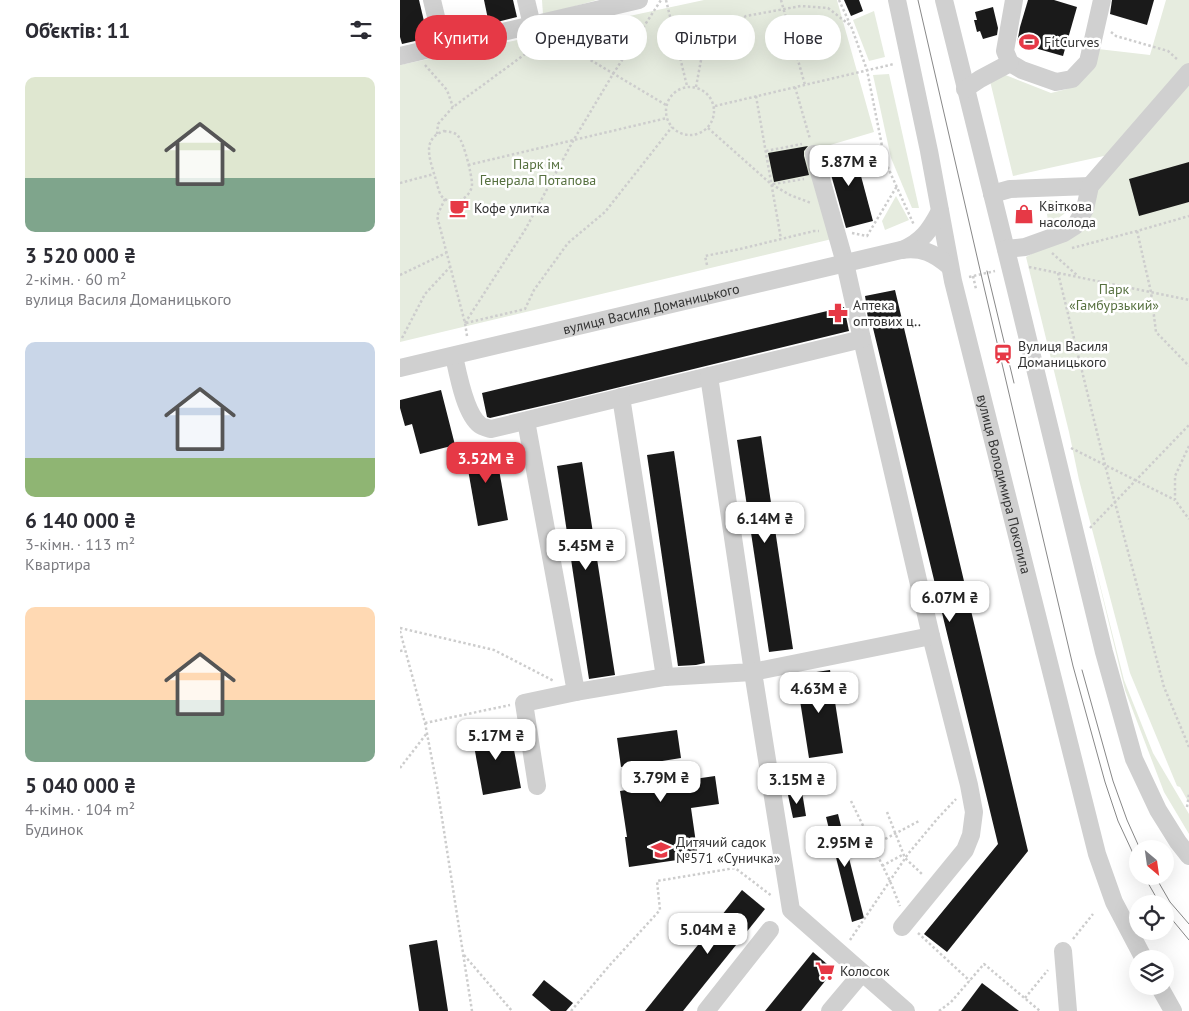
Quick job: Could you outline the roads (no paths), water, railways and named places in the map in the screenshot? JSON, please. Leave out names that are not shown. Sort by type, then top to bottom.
[{"type":"street","points":[[432,0],[435,15]]},
{"type":"street","points":[[526,0],[530,15]]},
{"type":"street","points":[[575,15],[640,0]]},
{"type":"street","name":"вулиця Володимира Покотила","points":[[897,0],[929,152],[951,273],[1097,854],[1114,902],[1139,950]]},
{"type":"street","points":[[944,0],[1104,652],[1134,759],[1158,810],[1189,856]]},
{"type":"street","points":[[1014,0],[1005,51],[1010,63],[1022,70],[1056,82],[1072,79],[1088,62],[1102,0]]},
{"type":"street","points":[[965,88],[1010,63]]},
{"type":"street","points":[[1006,249],[1025,246],[1064,233],[1075,226],[1085,209],[1090,186],[1185,68]]},
{"type":"street","points":[[809,147],[845,263],[931,636],[969,785],[974,812],[971,835],[964,850],[904,924]]},
{"type":"street","points":[[992,194],[1010,189],[1090,186]]},
{"type":"street","name":"вулиця Василя Доманицького","points":[[400,368],[901,250],[921,240],[933,225],[940,211]]},
{"type":"street","name":"вулиця Василя Доманицького","points":[[901,250],[912,249],[931,253],[939,257],[951,273]]},
{"type":"street","points":[[462,354],[462,388],[466,402],[472,416],[480,426],[490,429],[862,339]]},
{"type":"street","points":[[709,376],[791,910],[906,1011]]},
{"type":"street","points":[[621,398],[665,677]]},
{"type":"street","points":[[526,421],[576,692]]},
{"type":"street","points":[[538,786],[524,703],[665,677],[753,672],[931,636]]},
{"type":"street","points":[[706,1011],[770,930]]},
{"type":"street","points":[[1063,951],[1068,1011]]},
{"type":"street","points":[[830,1011],[862,972]]},
{"type":"street","points":[[1164,995],[1173,1011]]},
{"type":"tram line","points":[[918,0],[1073,666],[1105,782],[1118,821],[1129,845]]},
{"type":"tram line","points":[[987,271],[1014,383]]},
{"type":"tram line","points":[[1082,670],[1113,781],[1136,840]]},
{"type":"tram line","points":[[1149,885],[1155,895]]},
{"type":"tram line","points":[[1160,885],[1170,902],[1189,924]]},
{"type":"tram line","points":[[1174,922],[1189,940]]},
{"type":"place","name":"FitCurves","points":[[1029,42]]},
{"type":"place","name":"Кофе улитка","points":[[459,208]]},
{"type":"place","name":"Квіткова насолода","points":[[1024,214]]},
{"type":"place","name":"Аптека оптових ц‥","points":[[838,313]]},
{"type":"place","name":"Вулиця Василя Доманицького","points":[[1003,354]]},
{"type":"place","name":"Дитячий садок №571 «Суничка»","points":[[661,850]]},
{"type":"place","name":"Колосок","points":[[825,971]]},
{"type":"park label","name":"Парк ім. Генерала Потапова","points":[[538,172]]},
{"type":"park label","name":"Парк «Гамбурзький»","points":[[1114,298]]}]
